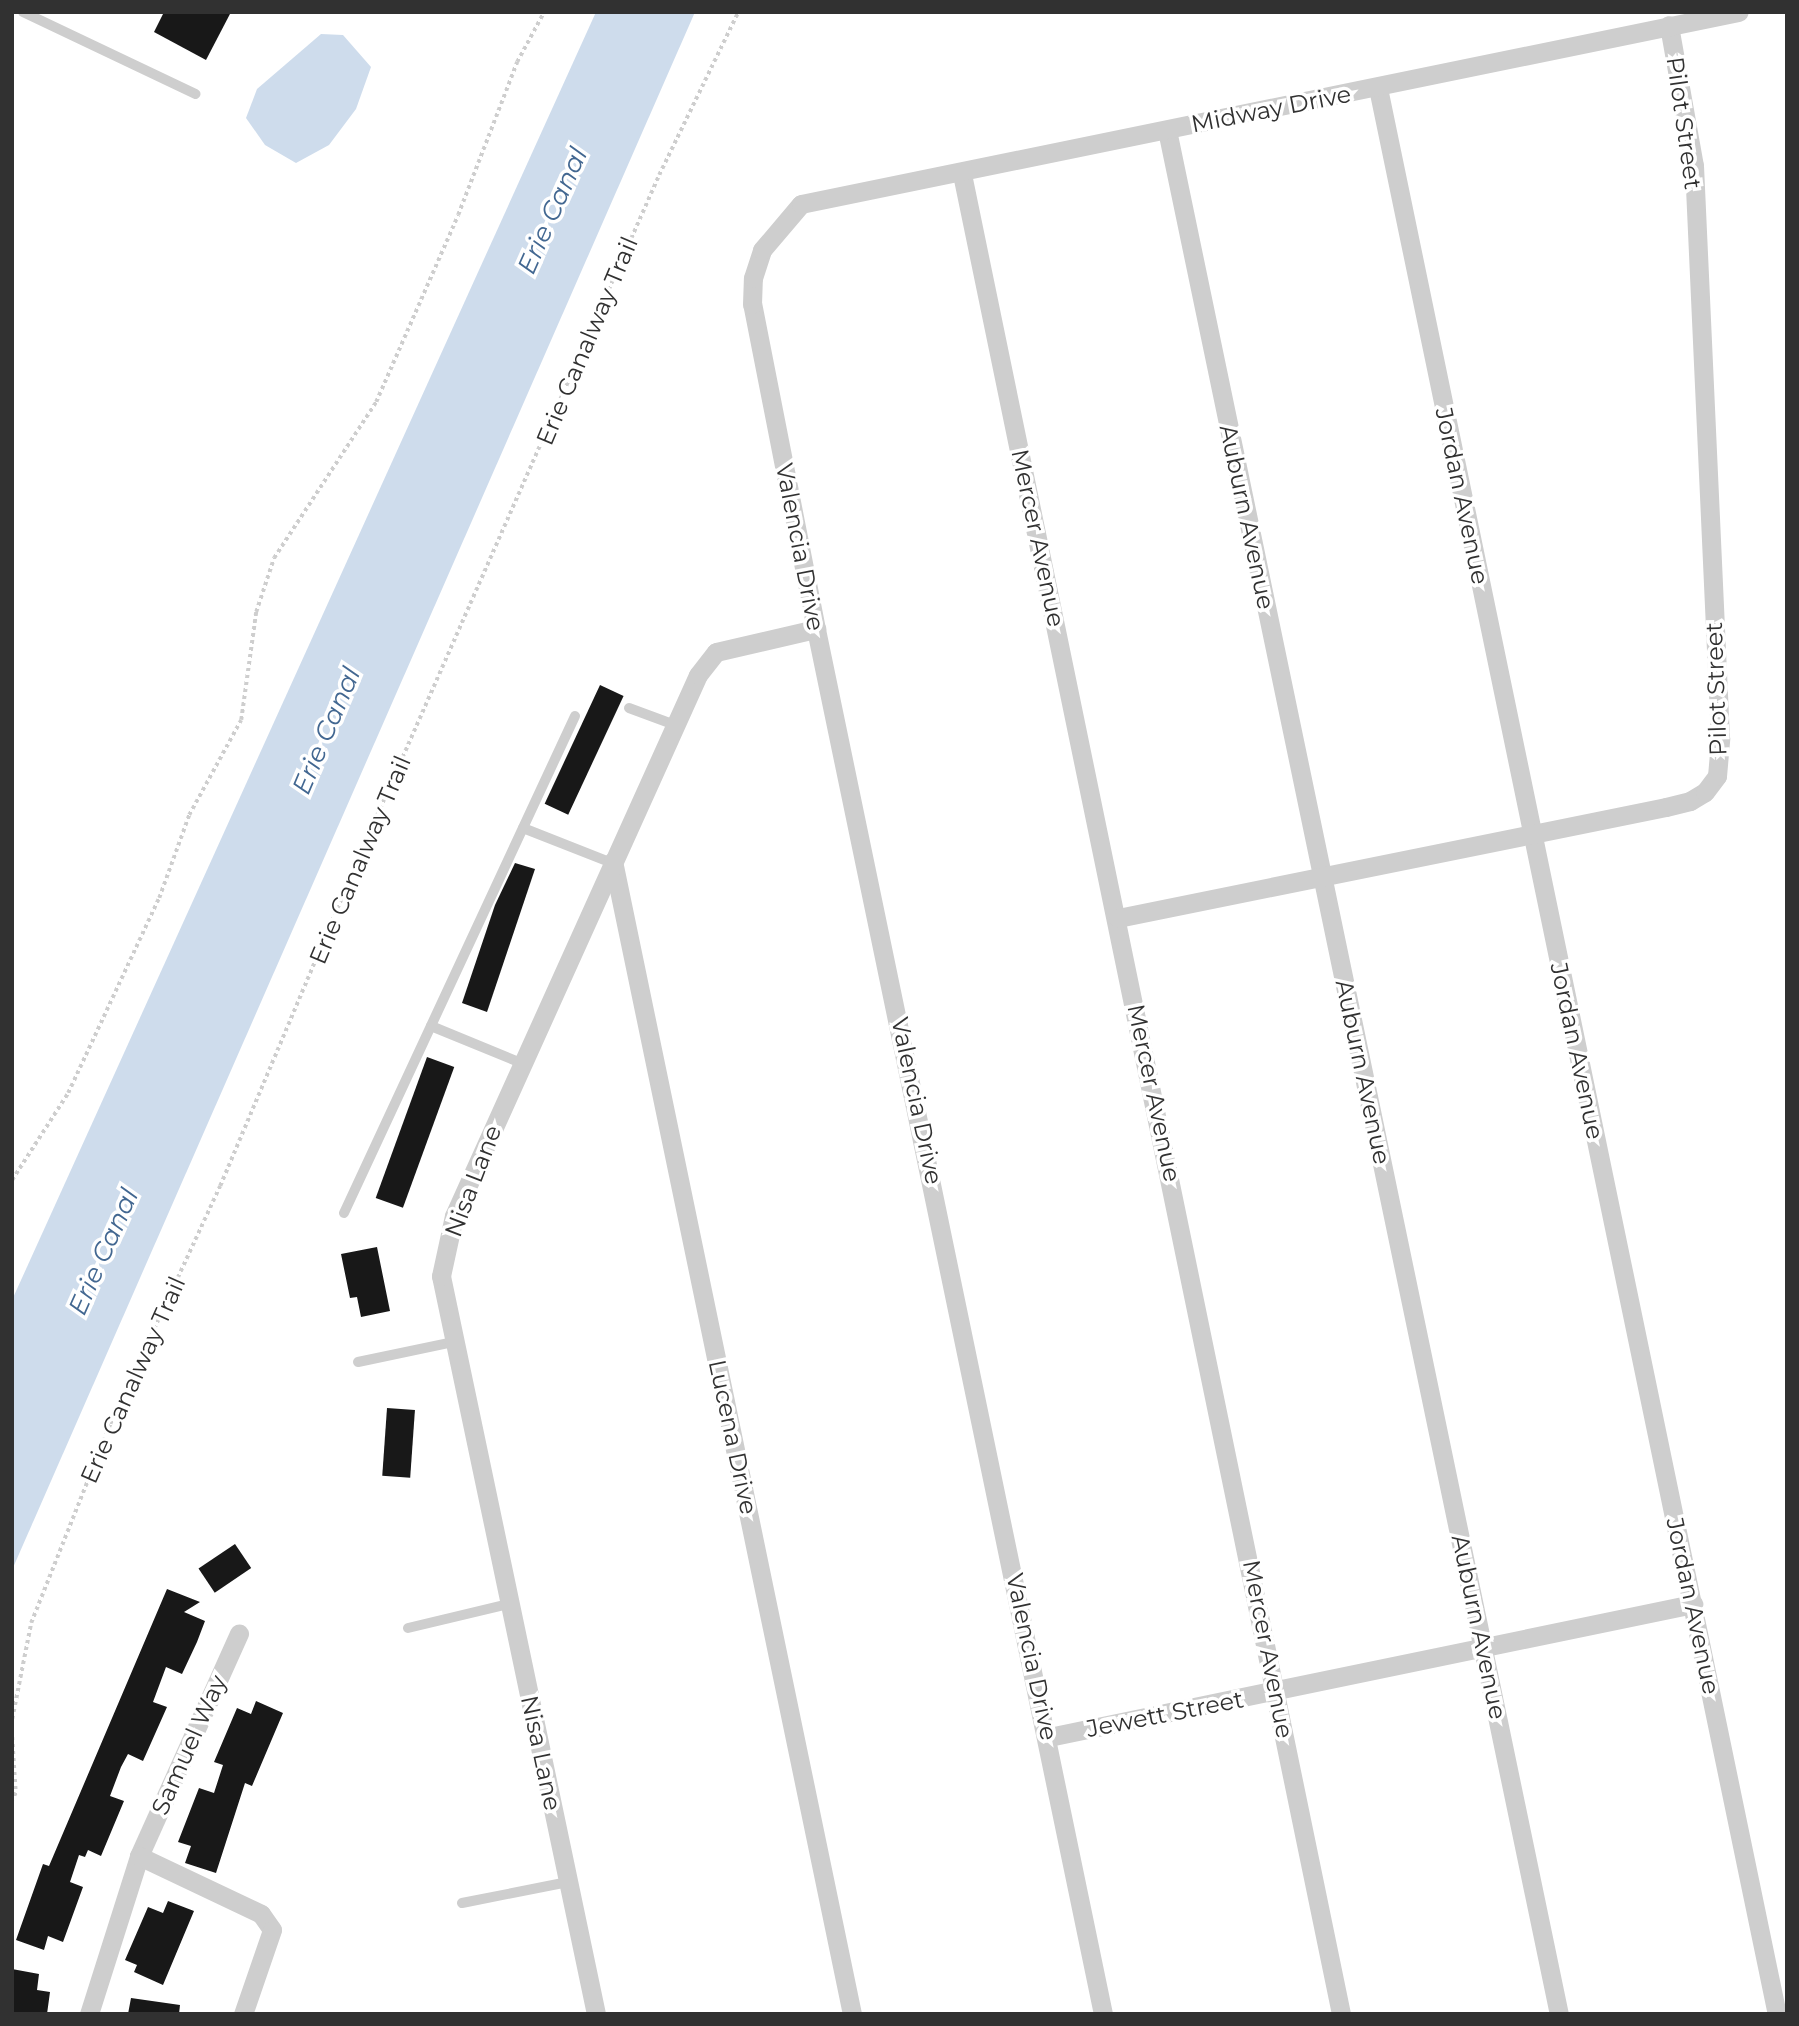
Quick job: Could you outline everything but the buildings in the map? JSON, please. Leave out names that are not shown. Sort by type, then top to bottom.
[{"type":"street","name":"Midway Drive","points":[[801,204],[962,174],[1739,12]]},
{"type":"street","name":"Pilot Street","points":[[1118,918],[1690,802],[1705,792],[1717,776],[1720,759],[1694,166],[1669,25]]},
{"type":"street","name":"Jordan Avenue","points":[[1378,88],[1777,2014]]},
{"type":"street","name":"Auburn Avenue","points":[[1167,130],[1559,2014]]},
{"type":"street","name":"Mercer Avenue","points":[[962,174],[1118,918],[1341,2014]]},
{"type":"street","name":"Valencia Drive","points":[[801,204],[762,250],[752,278],[752,304],[816,629],[1049,1737],[1103,2014]]},
{"type":"street","name":"Nisa Lane","points":[[596,2014],[442,1276],[454,1216],[698,675],[716,652],[816,629]]},
{"type":"street","name":"Lucena Drive","points":[[612,862],[852,2014]]},
{"type":"street","name":"Jewett Street","points":[[1049,1737],[1693,1604]]},
{"type":"street","name":"Samuel Way","points":[[89,2014],[139,1856],[239,1633]]},
{"type":"street","points":[[139,1856],[261,1913],[272,1930],[243,2014]]},
{"type":"lane","points":[[23,12],[196,94]]},
{"type":"lane","points":[[629,708],[675,725]]},
{"type":"lane","points":[[344,1213],[575,716]]},
{"type":"lane","points":[[523,828],[612,862]]},
{"type":"lane","points":[[431,1026],[521,1063]]},
{"type":"lane","points":[[358,1362],[454,1342]]},
{"type":"lane","points":[[408,1628],[509,1604]]},
{"type":"lane","points":[[462,1903],[568,1882]]},
{"type":"path","points":[[12,1180],[68,1093],[159,898],[189,815],[240,720],[249,687],[256,612],[274,558],[376,402],[458,215],[517,62],[544,12]]},
{"type":"path","name":"Erie Canalway Trail","points":[[12,1719],[31,1623],[110,1424],[220,1186],[377,814],[533,469],[659,175],[738,12]]},
{"type":"path","points":[[12,1730],[16,1793],[12,1801]]},
{"type":"water","name":"Erie Canal","points":[[596,12],[695,12],[12,1570],[12,1300]]},
{"type":"water","points":[[321,34],[343,35],[371,67],[356,109],[329,145],[296,163],[265,145],[246,118],[257,89]]}]
